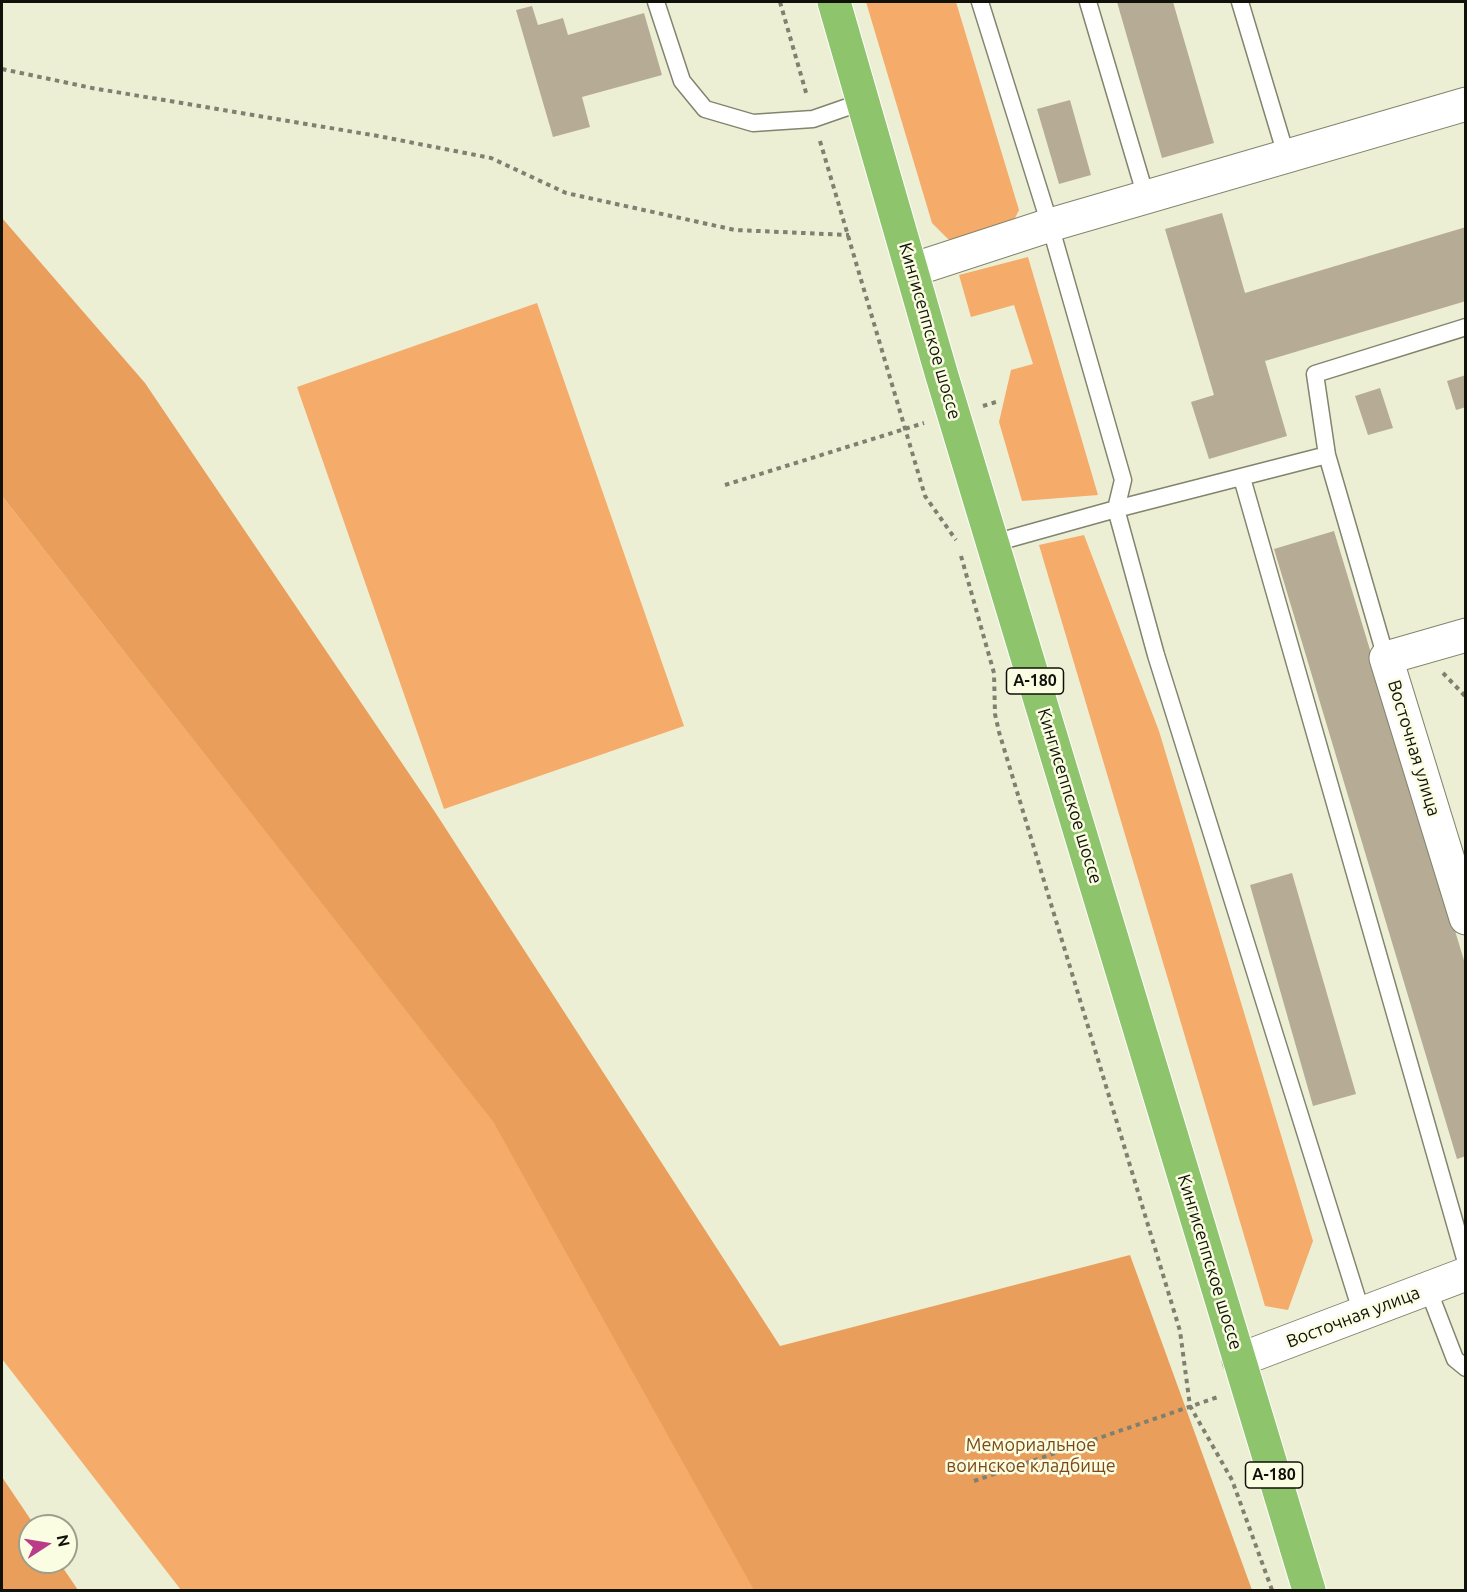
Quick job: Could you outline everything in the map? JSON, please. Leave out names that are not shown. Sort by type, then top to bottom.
[{"type":"highway","name":"Кингисеппское шоссе","points":[[834,2],[954,415],[1309,1590]]},
{"type":"street","points":[[912,270],[1050,225],[1466,104]]},
{"type":"street","name":"Восточная улица","points":[[1466,636],[1386,657],[1466,918]]},
{"type":"street","name":"Восточная улица","points":[[1243,1373],[1362,1314],[1466,1274]]},
{"type":"lane","points":[[656,2],[681,81],[705,109],[753,123],[813,119],[862,102]]},
{"type":"lane","points":[[980,2],[1050,225],[1123,480],[1116,509],[1156,655],[1362,1314]]},
{"type":"lane","points":[[1088,2],[1146,197]]},
{"type":"lane","points":[[1240,2],[1286,155]]},
{"type":"lane","points":[[1386,657],[1327,455],[1315,374],[1466,327]]},
{"type":"lane","points":[[994,543],[1327,455]]},
{"type":"lane","points":[[1242,478],[1466,1262]]},
{"type":"lane","points":[[1428,1289],[1455,1359],[1466,1368]]},
{"type":"path","points":[[780,2],[925,496],[955,537],[994,673],[994,714],[999,732],[1180,1331],[1190,1406],[1232,1480],[1272,1590]]},
{"type":"path","points":[[2,69],[92,88],[378,136],[491,158],[566,193],[735,230],[849,235]]},
{"type":"path","points":[[724,485],[996,402]]},
{"type":"path","points":[[974,1481],[1190,1406],[1243,1373]]},
{"type":"shaded area","points":[[866,2],[956,2],[1019,210],[1009,230],[969,244],[948,239],[932,223]]},
{"type":"shaded area","points":[[1028,257],[1098,495],[1022,501],[999,422],[1011,370],[1033,364],[1014,305],[971,317],[959,275]]},
{"type":"shaded area","points":[[537,303],[684,726],[444,809],[297,387]]},
{"type":"shaded area","points":[[2,496],[518,1153],[755,1590],[181,1590],[2,1359]]},
{"type":"shaded area","points":[[1084,535],[1159,731],[1313,1241],[1288,1310],[1265,1306],[1039,545]]},
{"type":"green space","name":"Мемориальное воинское кладбище","points":[[2,218],[145,383],[435,812],[780,1346],[1130,1255],[1252,1590],[754,1590],[494,1123],[2,496]]},
{"type":"green space","points":[[2,1477],[27,1514],[18,1514],[18,1574],[67,1574],[78,1590],[2,1590]]},
{"type":"building","points":[[1117,2],[1173,2],[1214,143],[1162,158]]},
{"type":"building","points":[[532,6],[538,25],[563,18],[568,35],[644,13],[662,75],[582,97],[590,127],[553,137],[516,10]]},
{"type":"building","points":[[1070,100],[1091,175],[1059,184],[1037,109]]},
{"type":"building","points":[[1222,213],[1245,293],[1466,227],[1466,301],[1265,361],[1287,436],[1209,459],[1191,402],[1214,395],[1165,229]]},
{"type":"building","points":[[1466,375],[1466,407],[1456,410],[1447,381]]},
{"type":"building","points":[[1380,388],[1393,428],[1368,435],[1355,396]]},
{"type":"building","points":[[1334,531],[1466,967],[1466,1156],[1457,1159],[1274,549]]},
{"type":"building","points":[[1292,873],[1356,1094],[1313,1106],[1250,885]]}]
